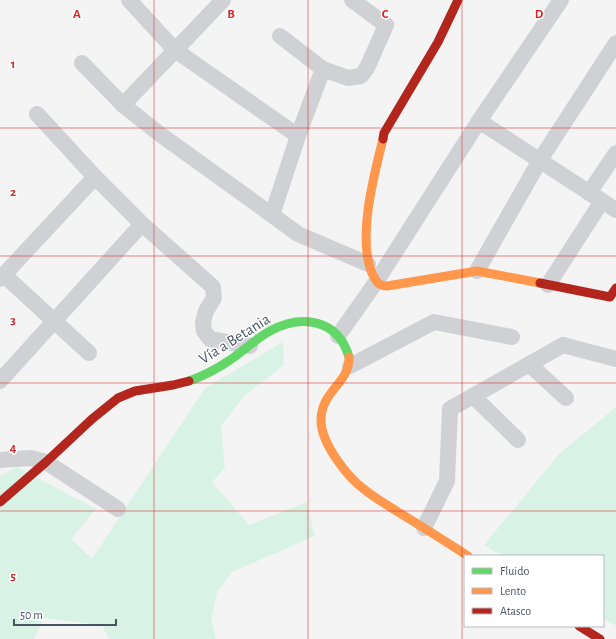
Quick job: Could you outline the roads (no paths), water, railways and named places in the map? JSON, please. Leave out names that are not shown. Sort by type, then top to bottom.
[{"type":"street","points":[[129,0],[175,50],[298,136]]},
{"type":"street","points":[[123,105],[223,0]]},
{"type":"street","points":[[280,36],[323,69],[348,78],[361,76],[367,68],[386,25],[352,0]]},
{"type":"street","points":[[458,0],[438,42],[384,133],[370,192],[366,239],[368,264],[376,282],[381,286],[387,286],[477,272],[610,297],[616,288]]},
{"type":"street","points":[[338,336],[376,282],[479,121],[561,0]]},
{"type":"street","points":[[477,272],[540,160],[616,43]]},
{"type":"street","points":[[82,63],[123,105],[161,136],[298,234],[368,264]]},
{"type":"street","points":[[272,215],[298,136],[323,69]]},
{"type":"street","points":[[37,114],[95,177],[142,224],[213,287],[214,298],[206,311],[203,322],[204,331],[210,339],[250,346]]},
{"type":"street","points":[[479,121],[616,210]]},
{"type":"street","points":[[548,285],[596,197],[616,153]]},
{"type":"street","points":[[89,353],[2,277],[95,177]]},
{"type":"street","points":[[0,381],[142,224]]},
{"type":"street","name":"Vía a Betania","points":[[0,502],[103,409],[127,392],[176,385],[189,381],[223,364],[269,331],[289,323],[309,321],[328,327],[338,336],[347,350],[350,366]]},
{"type":"street","points":[[466,555],[364,490],[351,478],[337,460],[323,433],[320,422],[322,406],[350,366],[434,322],[512,337]]},
{"type":"street","points":[[424,528],[447,481],[450,409],[563,345],[616,359]]},
{"type":"street","points":[[529,364],[566,398]]},
{"type":"street","points":[[473,396],[518,440]]},
{"type":"street","points":[[0,460],[30,458],[46,462],[118,509]]},
{"type":"street","points":[[581,627],[600,639]]}]
